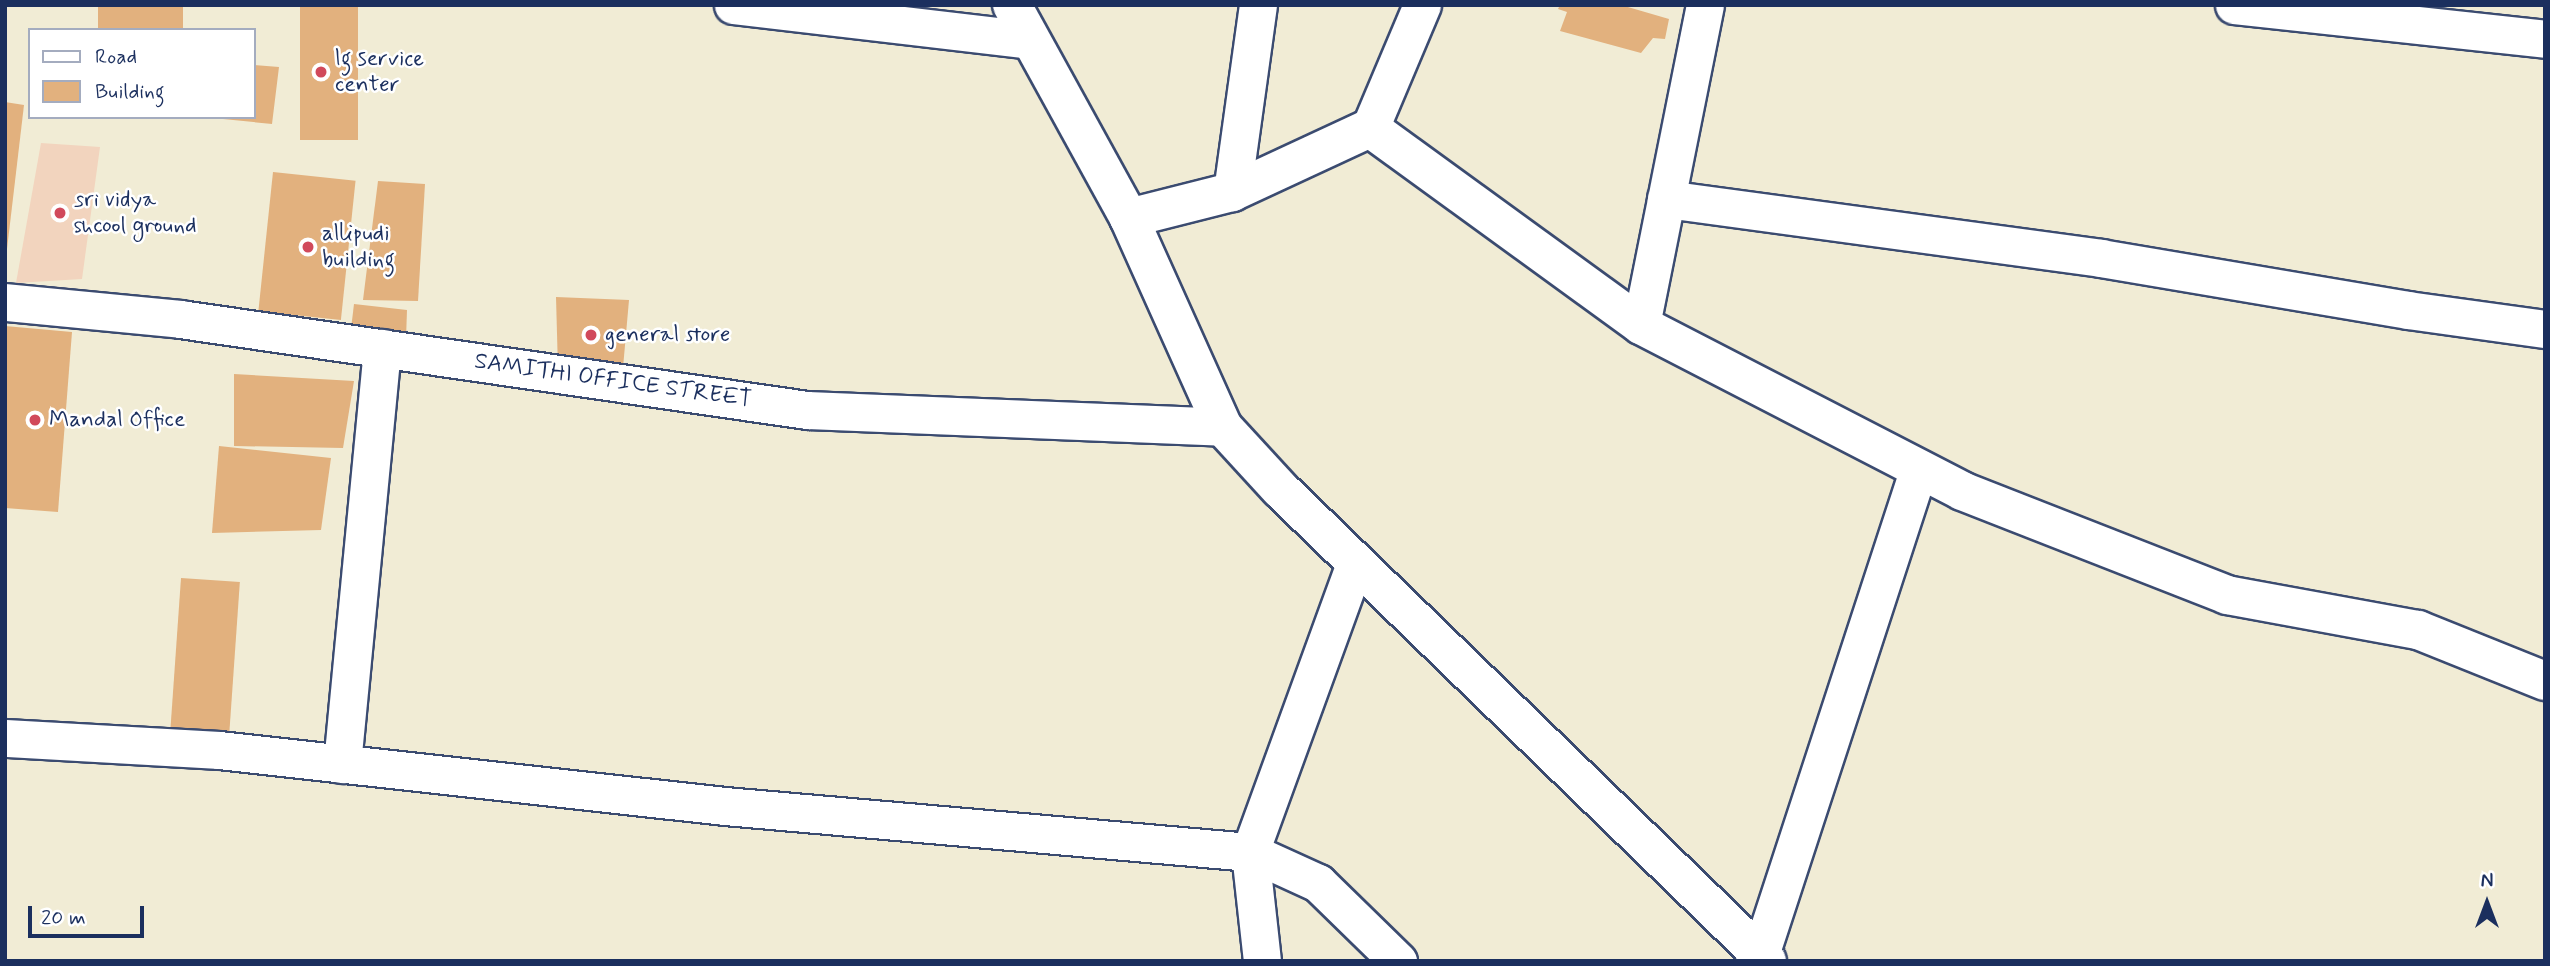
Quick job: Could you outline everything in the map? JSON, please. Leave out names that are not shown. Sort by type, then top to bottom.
[{"type":"street","points":[[733,5],[1029,40]]},
{"type":"street","points":[[1012,5],[1129,218],[1223,427],[1280,489],[1760,959],[1919,468]]},
{"type":"street","points":[[1232,192],[1258,5]]},
{"type":"street","points":[[1129,218],[1232,192],[1370,128],[1423,5]]},
{"type":"street","points":[[1641,325],[1705,5]]},
{"type":"street","points":[[2234,5],[2436,16],[2545,39]]},
{"type":"street","points":[[1370,128],[1641,325],[1962,491],[2227,595],[2418,630],[2545,681]]},
{"type":"street","points":[[1666,199],[2101,258],[2409,310],[2545,328]]},
{"type":"street","name":"SAMITHI OFFICE STREET","points":[[5,302],[167,317],[807,410],[1223,427]]},
{"type":"street","points":[[342,764],[382,348]]},
{"type":"street","points":[[1262,961],[1250,852],[1355,563]]},
{"type":"street","points":[[5,738],[219,750],[725,806],[1250,852],[1318,883],[1398,961]]},
{"type":"shaded area","name":"sri vidya shcool ground","points":[[41,143],[100,147],[82,279],[16,283]]},
{"type":"building","points":[[98,5],[183,5],[183,28],[98,28]]},
{"type":"building","name":"lg service center","points":[[300,5],[358,5],[358,140],[300,140]]},
{"type":"building","points":[[1560,5],[1621,5],[1669,19],[1665,39],[1653,38],[1641,53],[1560,31],[1567,12],[1558,9]]},
{"type":"building","points":[[256,65],[279,67],[272,124],[223,119],[256,119]]},
{"type":"building","points":[[5,102],[24,105],[7,249],[5,249]]},
{"type":"building","name":"allipudi building","points":[[273,172],[356,181],[341,320],[258,311]]},
{"type":"building","points":[[378,181],[425,184],[418,301],[363,300]]},
{"type":"building","name":"general store","points":[[556,297],[629,300],[622,379],[558,370]]},
{"type":"building","points":[[354,304],[407,310],[406,339],[351,329]]},
{"type":"building","name":"Mandal Office","points":[[5,326],[72,332],[58,512],[5,508]]},
{"type":"building","points":[[234,374],[354,381],[343,448],[234,446]]},
{"type":"building","points":[[219,446],[331,458],[321,530],[212,533]]},
{"type":"building","points":[[181,578],[240,582],[229,744],[170,740]]},
{"type":"place","name":"lg service center","points":[[321,72]]},
{"type":"place","name":"sri vidya shcool ground","points":[[60,213]]},
{"type":"place","name":"allipudi building","points":[[308,247]]},
{"type":"place","name":"general store","points":[[591,335]]},
{"type":"place","name":"Mandal Office","points":[[35,420]]}]
